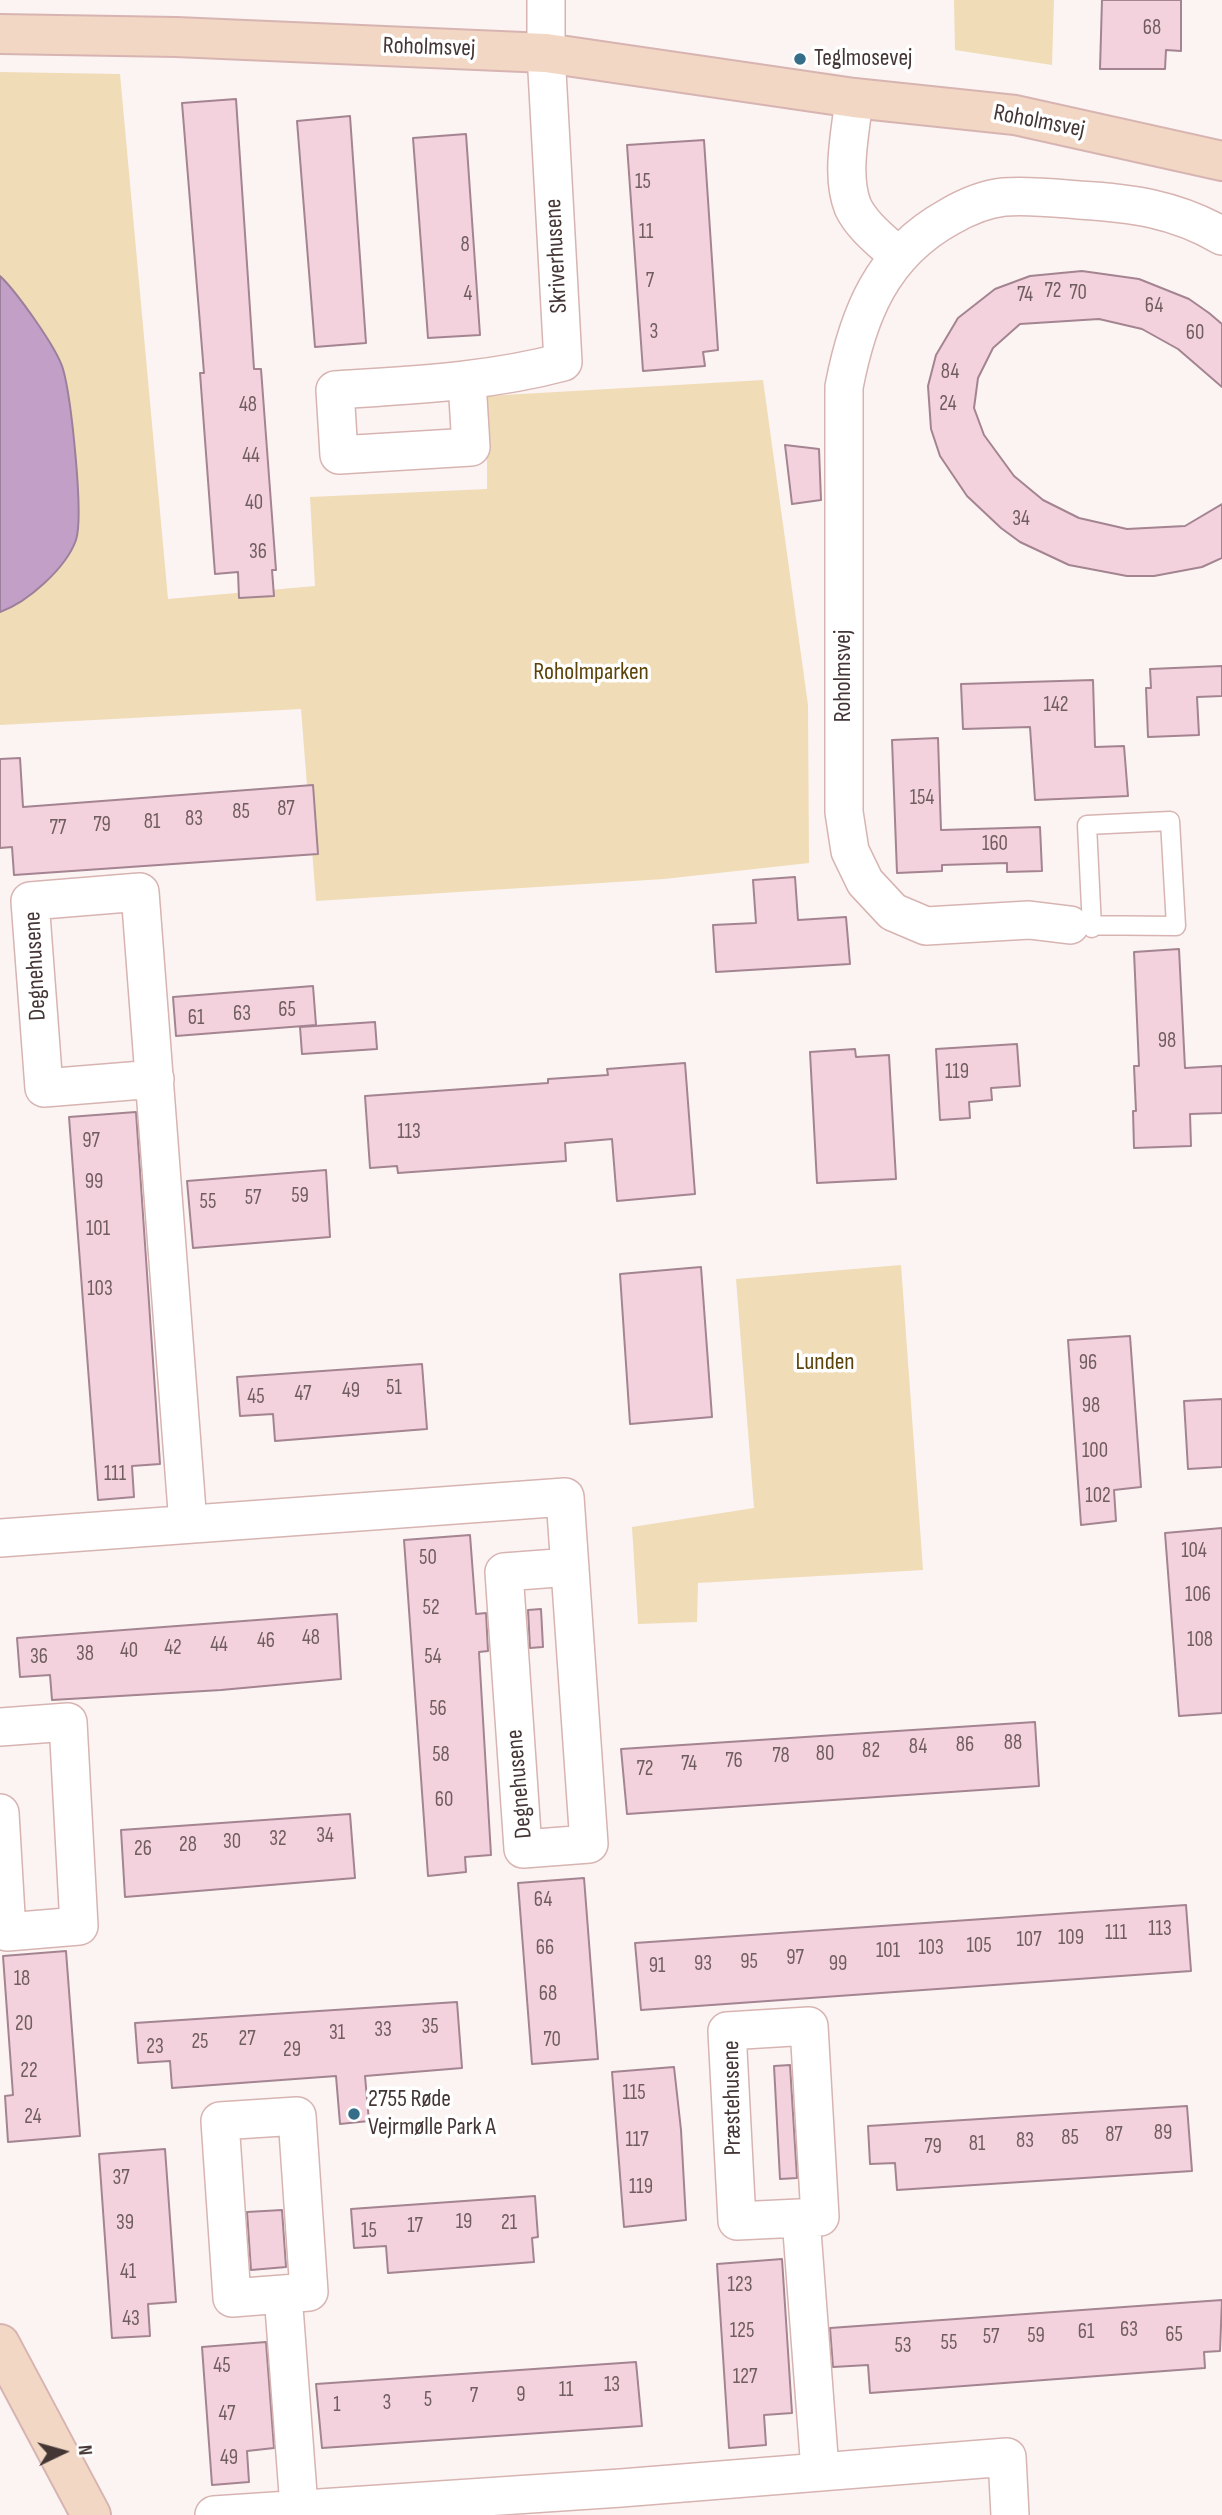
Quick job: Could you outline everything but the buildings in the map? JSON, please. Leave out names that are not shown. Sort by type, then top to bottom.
[{"type":"street","points":[[546,0],[546,53]]},
{"type":"street","name":"Roholmsvej","points":[[0,34],[176,37],[546,53],[855,98],[1015,115],[1222,160]]},
{"type":"street","name":"Skriverhusene","points":[[467,381],[521,373],[563,362],[546,53]]},
{"type":"street","points":[[855,98],[847,183],[854,208],[866,226],[897,255]]},
{"type":"street","name":"Roholmsvej","points":[[1081,927],[1029,920],[926,926],[892,912],[865,882],[850,850],[844,812],[844,387],[852,344],[872,299],[897,255],[930,227],[967,207],[1003,197],[1136,203],[1203,225],[1222,236]]},
{"type":"street","name":"Degnehusene","points":[[155,1079],[44,1088],[30,901],[140,892],[155,1079],[188,1524]]},
{"type":"street","name":"Degnehusene","points":[[0,1538],[565,1497],[570,1567],[589,1844],[523,1849],[504,1572],[570,1567]]},
{"type":"street","points":[[0,1727],[68,1722],[79,1926],[7,1932],[0,1813]]},
{"type":"street","name":"Præstehusene","points":[[809,2026],[820,2217],[801,2218],[737,2221],[726,2031],[809,2026]]},
{"type":"street","points":[[297,2116],[309,2292],[283,2294],[232,2298],[220,2121],[297,2116]]},
{"type":"street","points":[[801,2218],[820,2470]]},
{"type":"street","points":[[283,2294],[299,2507]]},
{"type":"street","points":[[5,2364],[91,2515]]},
{"type":"street","points":[[214,2515],[299,2507],[485,2505],[820,2470],[1007,2457],[1010,2515]]},
{"type":"lane","points":[[1170,821],[1176,926],[1081,927],[1087,825],[1170,821]]},
{"type":"green space","points":[[954,0],[1054,0],[1052,65],[955,50]]},
{"type":"green space","name":"Roholmparken","points":[[0,72],[120,74],[168,599],[315,586],[310,497],[487,489],[487,396],[763,380],[808,705],[809,863],[664,879],[316,901],[301,709],[0,725]]},
{"type":"green space","name":"Lunden","points":[[901,1265],[923,1570],[698,1583],[697,1622],[638,1624],[632,1527],[754,1508],[736,1279]]},
{"type":"shaded area","points":[[0,276],[35,320],[63,369],[73,429],[78,482],[78,527],[71,551],[45,583],[0,612]]},
{"type":"place","name":"Teglmosevej","points":[[800,59]]},
{"type":"place","name":"2755 Røde Vejrmølle Park A","points":[[354,2114]]}]
